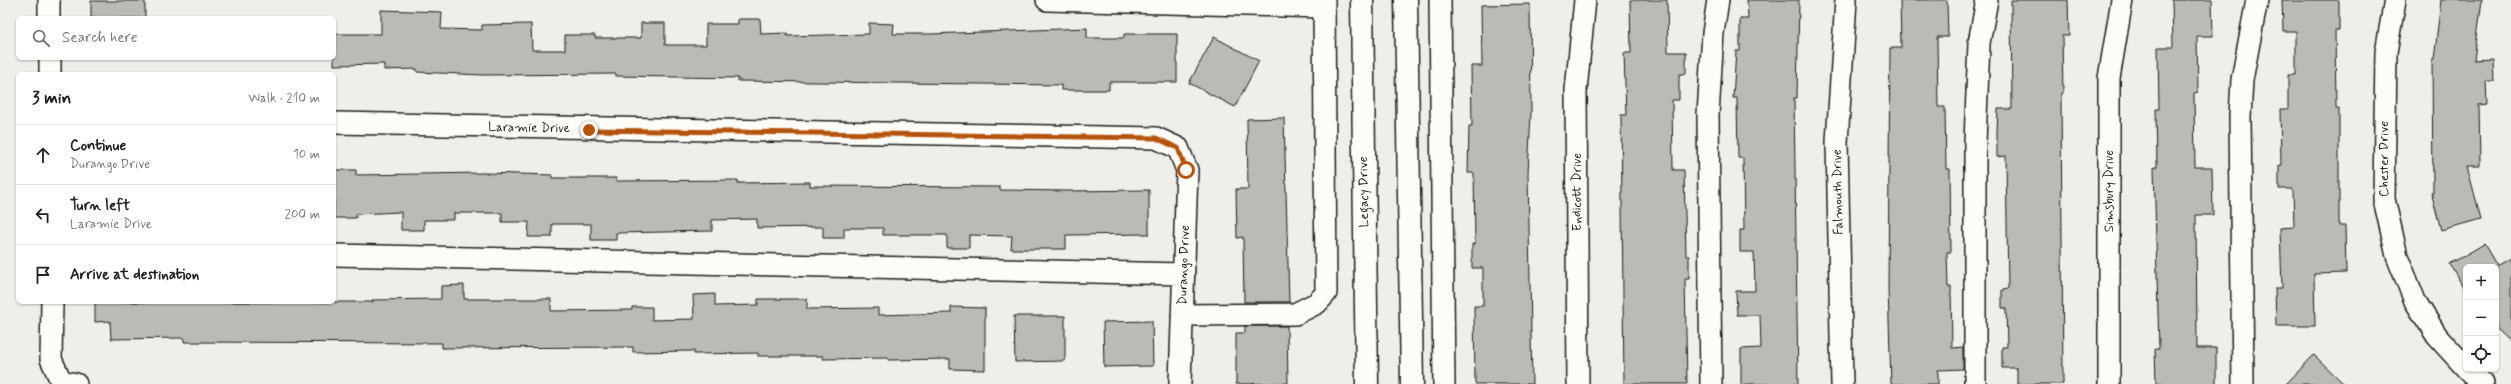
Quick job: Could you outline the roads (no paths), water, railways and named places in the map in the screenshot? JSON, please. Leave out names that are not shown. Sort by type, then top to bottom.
[{"type":"main road","name":"Legacy Drive","points":[[1362,0],[1367,384]]},
{"type":"main road","points":[[1406,0],[1412,384]]},
{"type":"street","points":[[49,0],[49,16]]},
{"type":"street","points":[[1047,0],[1324,4],[1326,293],[1317,303],[1294,314],[1182,315]]},
{"type":"street","points":[[1440,0],[1444,384]]},
{"type":"street","name":"Endicott Drive","points":[[1578,384],[1576,90],[1585,0]]},
{"type":"street","points":[[1711,384],[1708,115],[1713,33],[1718,0]]},
{"type":"street","name":"Falmouth Drive","points":[[1842,384],[1837,142],[1846,0]]},
{"type":"street","points":[[1975,384],[1974,142],[1979,43],[1987,0]]},
{"type":"street","name":"Simsbury Drive","points":[[2109,384],[2109,78],[2122,0]]},
{"type":"street","points":[[2243,384],[2240,117],[2242,80],[2257,0]]},
{"type":"street","name":"Chester Drive","points":[[2395,0],[2386,52],[2384,200],[2397,256],[2415,301],[2437,336],[2463,366]]},
{"type":"street","points":[[50,60],[50,72]]},
{"type":"street","name":"Laramie Drive","points":[[336,124],[1156,138],[1178,148]]},
{"type":"street","name":"Durango Drive","points":[[1178,148],[1186,170],[1180,384]]},
{"type":"street","points":[[336,255],[1184,274]]},
{"type":"street","points":[[52,304],[51,359],[68,383]]},
{"type":"street","name":"Chester Drive","points":[[2469,372],[2482,384]]}]
